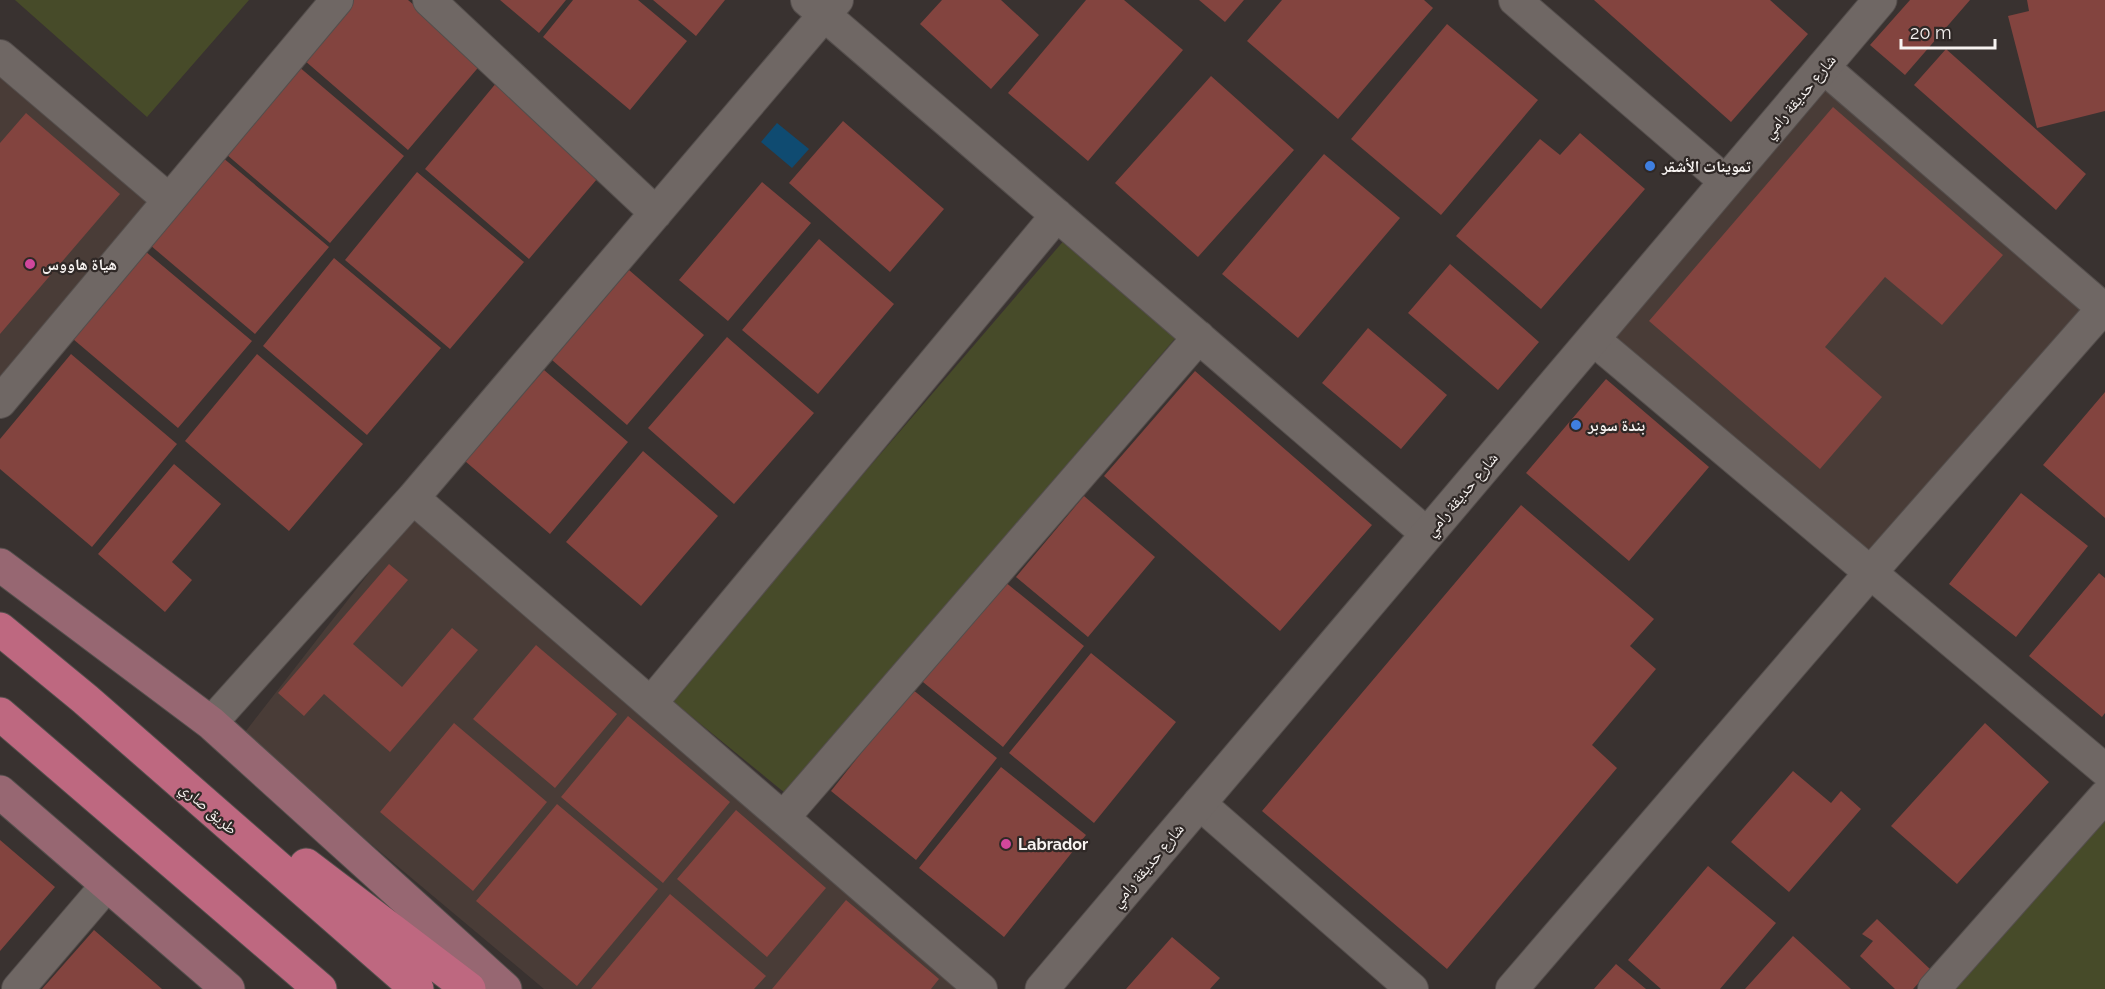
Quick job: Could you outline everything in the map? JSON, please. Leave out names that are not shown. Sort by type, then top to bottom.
[{"type":"main road","points":[[0,565],[211,723],[505,989]]},
{"type":"main road","name":"طريق صاري","points":[[0,629],[85,699],[417,989]]},
{"type":"main road","points":[[85,699],[469,989]]},
{"type":"main road","points":[[0,714],[320,989]]},
{"type":"main road","points":[[0,792],[228,989]]},
{"type":"street","points":[[0,402],[337,0]]},
{"type":"street","points":[[429,0],[656,213]]},
{"type":"street","points":[[1515,0],[1726,182]]},
{"type":"street","name":"شارع حديقة رامي","points":[[1042,989],[1880,0]]},
{"type":"street","points":[[211,723],[413,498],[656,213],[823,5],[1057,215],[1427,534]]},
{"type":"street","points":[[0,56],[169,200]]},
{"type":"street","points":[[1512,989],[1871,572],[2104,308],[1823,67]]},
{"type":"street","points":[[651,703],[1057,215]]},
{"type":"street","points":[[783,818],[1199,337]]},
{"type":"street","points":[[1593,339],[2105,770]]},
{"type":"street","points":[[413,498],[981,989]]},
{"type":"street","points":[[1934,989],[2105,796]]},
{"type":"street","points":[[1199,803],[1412,989]]},
{"type":"street","points":[[18,989],[107,885]]},
{"type":"shaded area","points":[[0,70],[154,202],[0,382]]},
{"type":"shaded area","points":[[1829,86],[2090,309],[1869,555],[1606,339]]},
{"type":"shaded area","points":[[414,515],[967,989],[544,989],[242,736]]},
{"type":"green space","points":[[15,0],[249,0],[147,117]]},
{"type":"green space","points":[[1066,238],[1178,335],[785,793],[670,699]]},
{"type":"green space","points":[[2105,810],[2105,989],[1954,989]]},
{"type":"water","points":[[777,123],[809,149],[792,168],[761,142]]},
{"type":"building","points":[[353,0],[408,0],[482,63],[408,150],[304,60]]},
{"type":"building","points":[[500,0],[566,0],[539,33]]},
{"type":"building","points":[[573,0],[638,0],[687,41],[630,110],[543,37]]},
{"type":"building","points":[[653,0],[725,0],[696,36]]},
{"type":"building","points":[[942,0],[1001,0],[1039,35],[991,89],[920,24]]},
{"type":"building","points":[[1086,0],[1124,0],[1183,50],[1088,161],[1008,93]]},
{"type":"building","points":[[1199,0],[1244,0],[1225,22]]},
{"type":"building","points":[[1282,0],[1424,0],[1433,8],[1338,119],[1247,41]]},
{"type":"building","points":[[1594,0],[1770,0],[1808,34],[1731,122]]},
{"type":"building","points":[[1910,0],[1970,0],[1905,75],[1870,45]]},
{"type":"building","points":[[2027,0],[2105,0],[2105,111],[2037,128],[2008,16],[2029,11]]},
{"type":"building","points":[[1447,24],[1538,100],[1441,215],[1351,139]]},
{"type":"building","points":[[1946,49],[2086,174],[2056,210],[1914,85]]},
{"type":"building","points":[[298,66],[404,156],[330,243],[226,154]]},
{"type":"building","points":[[1211,76],[1294,150],[1198,257],[1115,183]]},
{"type":"building","points":[[497,82],[603,172],[529,259],[425,169]]},
{"type":"building","points":[[1833,107],[2003,255],[1942,325],[1885,277],[1825,347],[1882,397],[1820,469],[1649,321]]},
{"type":"building","name":"هياة هاووس","points":[[26,113],[120,194],[0,334],[0,143]]},
{"type":"building","points":[[843,121],[944,209],[890,272],[789,183]]},
{"type":"building","points":[[1580,133],[1645,189],[1541,309],[1456,236],[1540,139],[1560,155]]},
{"type":"building","points":[[1324,154],[1400,218],[1298,338],[1222,274]]},
{"type":"building","points":[[222,157],[329,247],[255,334],[150,245]]},
{"type":"building","points":[[417,172],[524,262],[450,349],[345,260]]},
{"type":"building","points":[[762,182],[811,223],[728,321],[679,280]]},
{"type":"building","points":[[819,239],[894,304],[818,394],[742,330]]},
{"type":"building","points":[[145,251],[252,341],[178,428],[73,339]]},
{"type":"building","points":[[334,258],[441,348],[367,435],[263,346]]},
{"type":"building","points":[[1450,264],[1539,342],[1498,390],[1408,313]]},
{"type":"building","points":[[629,270],[704,335],[627,425],[552,360]]},
{"type":"building","points":[[1368,328],[1447,395],[1401,449],[1322,383]]},
{"type":"building","points":[[727,337],[814,413],[734,504],[648,428]]},
{"type":"building","points":[[71,354],[177,444],[92,547],[0,469],[0,439]]},
{"type":"building","points":[[257,354],[363,444],[289,531],[185,441]]},
{"type":"building","points":[[544,370],[628,442],[550,534],[465,461]]},
{"type":"building","points":[[1195,371],[1372,525],[1280,631],[1104,476]]},
{"type":"building","points":[[1606,379],[1709,467],[1629,561],[1526,473]]},
{"type":"building","points":[[2105,392],[2105,518],[2043,465]]},
{"type":"building","points":[[643,451],[718,516],[641,606],[566,542]]},
{"type":"building","points":[[174,464],[221,504],[172,562],[192,580],[165,612],[98,554]]},
{"type":"building","points":[[2021,493],[2088,546],[2016,637],[1949,584]]},
{"type":"building","points":[[1084,496],[1155,557],[1088,637],[1016,577]]},
{"type":"building","points":[[1521,505],[1654,619],[1630,646],[1656,669],[1592,745],[1617,768],[1447,969],[1262,811]]},
{"type":"building","points":[[389,564],[408,580],[353,644],[402,687],[452,628],[478,650],[390,752],[324,694],[304,716],[278,693]]},
{"type":"building","points":[[2099,573],[2105,578],[2105,713],[2102,717],[2029,656]]},
{"type":"building","points":[[999,577],[1084,646],[1003,747],[918,678]]},
{"type":"building","points":[[536,645],[617,714],[555,788],[473,719]]},
{"type":"building","points":[[1091,653],[1176,722],[1094,823],[1009,753]]},
{"type":"building","points":[[912,689],[997,758],[916,860],[831,791]]},
{"type":"building","points":[[628,716],[730,802],[663,883],[561,797]]},
{"type":"building","points":[[454,723],[547,802],[473,891],[380,812]]},
{"type":"building","points":[[1985,723],[2049,782],[1957,884],[1891,826]]},
{"type":"building","points":[[1001,767],[1086,835],[1004,937],[919,868]]},
{"type":"building","points":[[1793,771],[1831,803],[1841,791],[1861,809],[1789,892],[1731,842]]},
{"type":"building","points":[[557,804],[658,889],[577,986],[476,901]]},
{"type":"building","points":[[736,810],[826,888],[767,957],[677,879]]},
{"type":"building","points":[[0,840],[55,887],[0,951]]},
{"type":"building","points":[[1708,866],[1776,923],[1720,989],[1661,989],[1628,960]]},
{"type":"building","points":[[670,894],[766,976],[754,989],[591,989]]},
{"type":"building","points":[[846,900],[939,979],[931,989],[772,989]]},
{"type":"building","points":[[1877,919],[1931,970],[1913,989],[1895,989],[1860,956],[1873,941],[1862,934]]},
{"type":"building","points":[[94,930],[162,989],[42,989]]},
{"type":"building","points":[[1793,936],[1851,989],[1745,989]]},
{"type":"building","points":[[1172,937],[1220,978],[1210,989],[1126,989]]},
{"type":"building","points":[[1616,964],[1646,989],[1594,989]]},
{"type":"place","name":"تموينات الأشقر","points":[[1650,166]]},
{"type":"place","name":"هياة هاووس","points":[[30,264]]},
{"type":"place","name":"بندة سوبر","points":[[1576,425]]},
{"type":"place","name":"Labrador","points":[[1006,844]]}]
